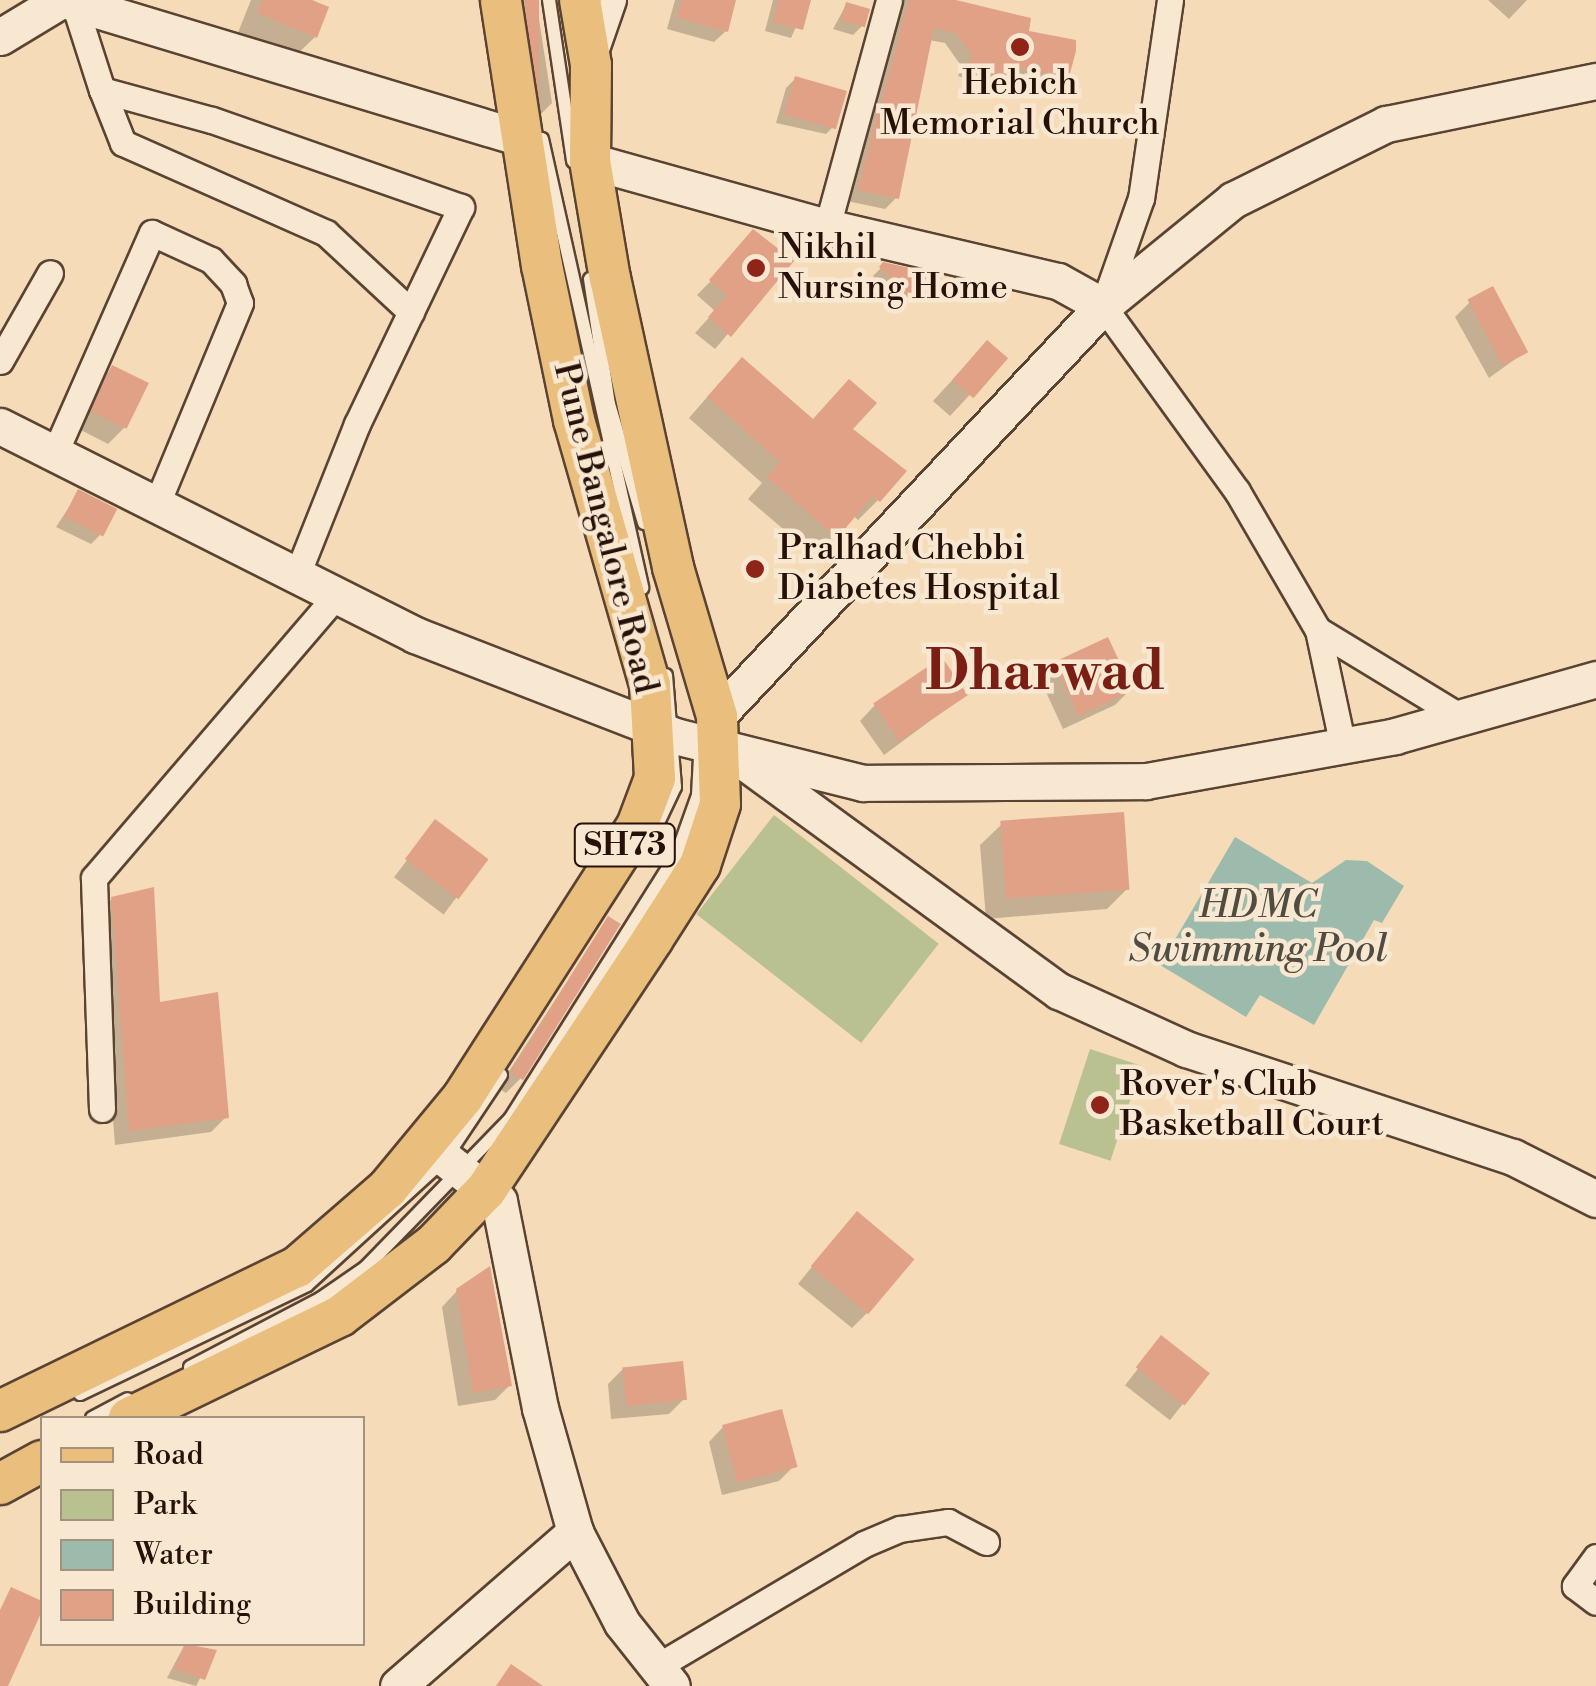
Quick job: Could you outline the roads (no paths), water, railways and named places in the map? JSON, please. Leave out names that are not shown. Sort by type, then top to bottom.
[{"type":"main road","name":"Pune Bangalore Road","points":[[501,0],[532,134],[574,420],[650,685],[695,731]]},
{"type":"main road","name":"Pune Bangalore Road","points":[[14,1414],[296,1267],[455,1166],[700,864],[720,804],[695,731],[673,567],[583,169],[591,65],[580,0]]},
{"type":"main road","name":"Pune Bangalore Road","points":[[136,1404],[340,1316],[433,1245],[455,1166],[637,826],[655,778],[695,731]]},
{"type":"main road","points":[[0,1484],[40,1463]]},
{"type":"street","points":[[591,65],[613,0]]},
{"type":"street","points":[[827,227],[889,0]]},
{"type":"street","points":[[1103,306],[1141,198],[1170,0]]},
{"type":"street","points":[[0,37],[66,1],[532,134]]},
{"type":"street","points":[[66,1],[123,144],[326,233],[411,312]]},
{"type":"street","points":[[695,731],[1103,306],[1233,200],[1386,124],[1596,80]]},
{"type":"street","points":[[102,90],[212,120],[462,207],[411,312],[296,576]]},
{"type":"street","points":[[583,169],[1058,281],[1103,306],[1237,491],[1318,630],[1342,742]]},
{"type":"street","points":[[53,458],[152,233],[211,260],[234,284],[240,303],[155,508]]},
{"type":"street","points":[[0,362],[50,273]]},
{"type":"street","points":[[0,426],[53,458],[415,635],[695,731],[882,783],[1146,782],[1463,718],[1596,679]]},
{"type":"street","points":[[102,1109],[94,878],[336,596]]},
{"type":"street","points":[[1318,630],[1463,718]]},
{"type":"street","points":[[695,731],[1060,991],[1186,1049],[1514,1157],[1596,1200]]},
{"type":"street","points":[[455,1166],[500,1201],[540,1408],[576,1532],[622,1623],[665,1676],[864,1544],[900,1529],[948,1522],[986,1542]]},
{"type":"street","points":[[398,1686],[576,1532]]},
{"type":"street","points":[[1596,1557],[1575,1586],[1596,1602]]},
{"type":"lane","points":[[518,0],[527,56]]},
{"type":"lane","points":[[549,0],[583,169]]},
{"type":"lane","points":[[532,134],[644,596]]},
{"type":"lane","points":[[589,271],[609,404],[687,676]]},
{"type":"lane","points":[[653,835],[695,731],[660,652]]},
{"type":"lane","points":[[177,1373],[350,1278],[455,1166],[515,1052]]},
{"type":"lane","points":[[58,1404],[307,1286],[455,1166]]},
{"type":"lane","points":[[98,1416],[136,1404]]},
{"type":"lane","points":[[0,1429],[14,1414]]},
{"type":"lane","points":[[0,1472],[40,1447]]},
{"type":"water","name":"HDMC Swimming Pool","points":[[1235,837],[1312,883],[1346,860],[1367,861],[1404,886],[1382,923],[1374,920],[1314,1025],[1260,995],[1246,1017],[1160,965]]},
{"type":"place","name":"Hebich Memorial Church","points":[[1020,47]]},
{"type":"place","name":"Nikhil Nursing Home","points":[[756,268]]},
{"type":"place","name":"Pralhad Chebbi Diabetes Hospital","points":[[755,569]]},
{"type":"place","name":"Rover's Club Basketball Court","points":[[1100,1105]]},
{"type":"district","name":"Dharwad","points":[[1045,673]]}]
